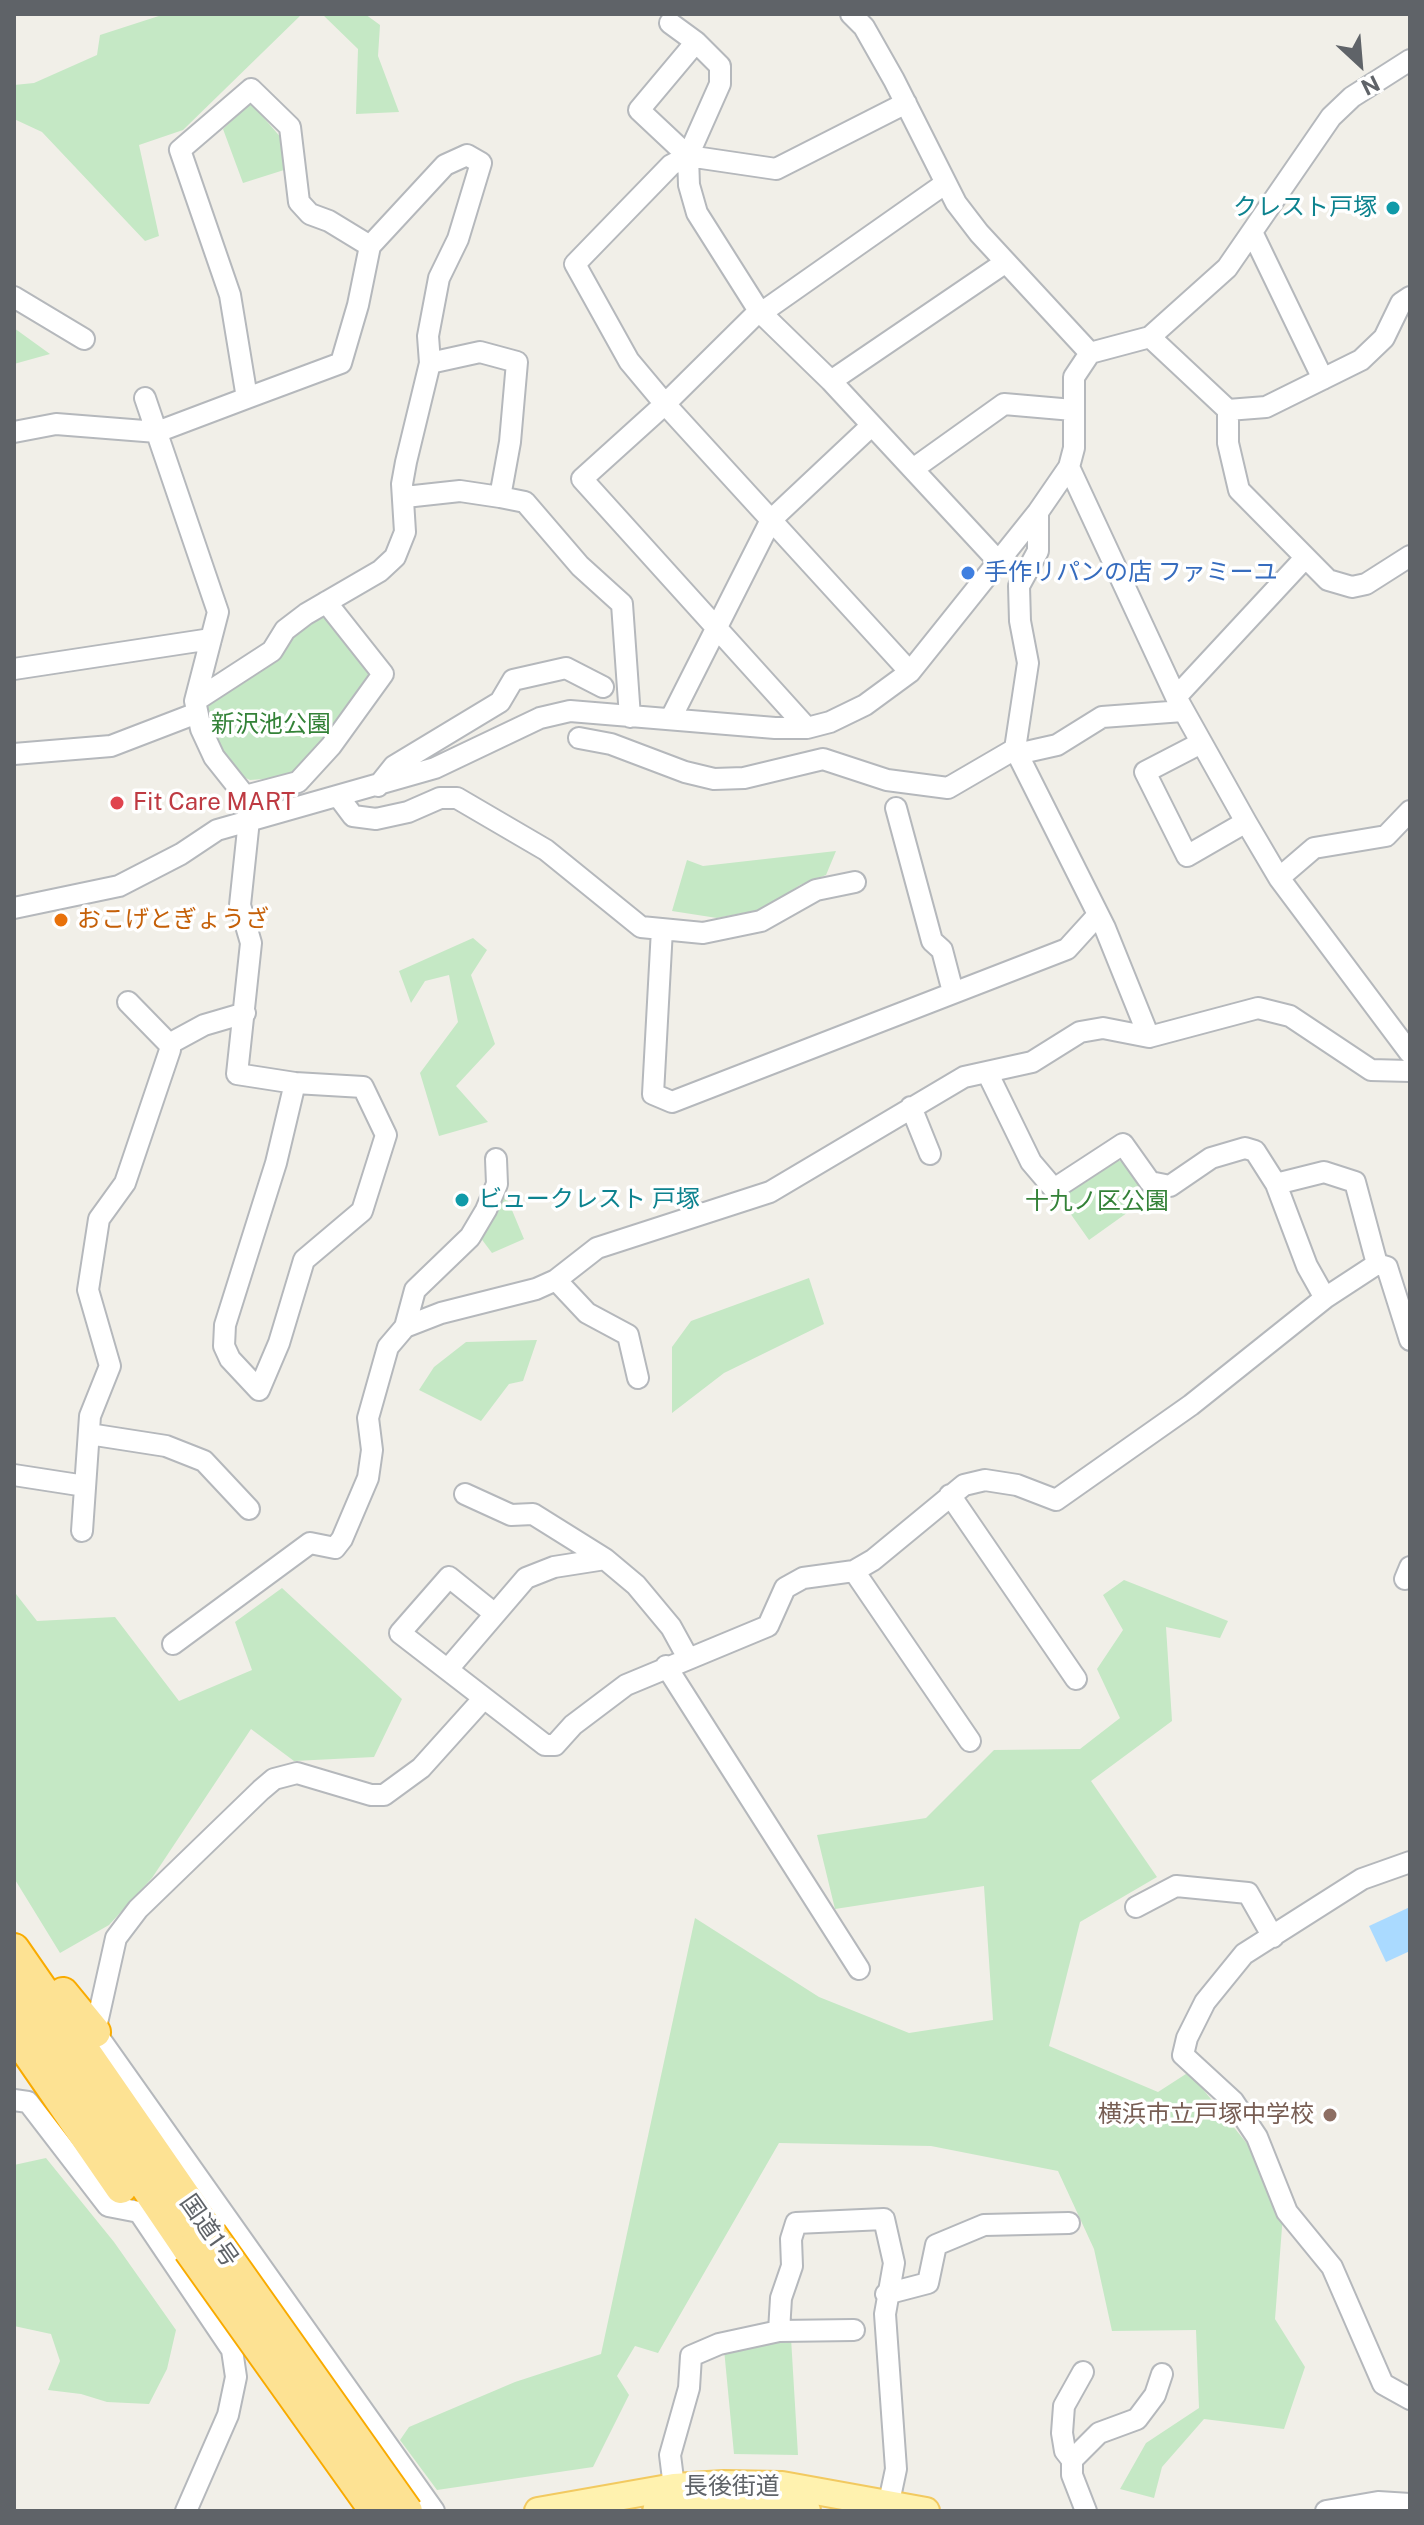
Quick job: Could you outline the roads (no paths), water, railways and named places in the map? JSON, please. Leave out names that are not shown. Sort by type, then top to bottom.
[{"type":"highway","points":[[14,1938],[28,1949],[95,2032]]},
{"type":"highway","name":"国道1号","points":[[14,1949],[375,2511]]},
{"type":"highway","name":"国道1号","points":[[14,1992],[200,2242],[407,2511]]},
{"type":"highway","points":[[14,2033],[51,2092],[139,2212]]},
{"type":"main road","name":"長後街道","points":[[538,2511],[674,2487],[782,2485],[926,2511]]},
{"type":"main road","name":"長後街道","points":[[656,2511],[721,2506],[807,2511]]},
{"type":"street","points":[[851,14],[864,27],[946,183],[971,223],[1090,353]]},
{"type":"street","points":[[670,23],[696,42],[720,66],[720,84],[688,156],[689,185],[697,213],[760,312],[831,381],[870,427],[998,561]]},
{"type":"street","points":[[696,42],[639,110],[688,156],[776,169],[906,103]]},
{"type":"street","points":[[14,908],[119,886],[169,861],[217,830],[435,768],[540,718],[570,711],[807,728],[830,722],[865,705],[910,672],[1038,512],[1069,467],[1074,448],[1074,377],[1090,353],[1150,337],[1227,268],[1331,117],[1352,97],[1410,60]]},
{"type":"street","points":[[247,398],[230,295],[180,150],[251,89],[290,127],[299,202],[310,214],[329,221],[370,246]]},
{"type":"street","points":[[14,432],[56,424],[157,432],[341,363],[358,305],[370,246],[445,165],[467,155],[481,163],[458,239],[439,278],[428,336],[430,363],[402,484],[405,532],[395,557],[380,571],[285,630],[272,651],[196,707],[111,746],[14,754]]},
{"type":"street","points":[[688,156],[671,165],[575,264],[629,361],[910,672]]},
{"type":"street","points":[[807,728],[718,625],[582,479],[760,312],[946,183]]},
{"type":"street","points":[[1252,232],[1323,379]]},
{"type":"street","points":[[831,381],[1006,262]]},
{"type":"street","points":[[14,297],[84,339]]},
{"type":"street","points":[[1228,410],[1266,407],[1361,360],[1384,338],[1401,303],[1410,297]]},
{"type":"street","points":[[1150,337],[1228,410],[1228,443],[1239,490],[1328,580],[1352,587],[1366,584],[1410,556]]},
{"type":"street","points":[[430,363],[480,352],[517,362],[510,442],[500,497]]},
{"type":"street","points":[[145,398],[218,612],[196,707],[214,757],[245,796],[249,820],[240,905],[251,943],[237,1074],[295,1083],[363,1087],[386,1135],[362,1211],[304,1260],[279,1343],[259,1390],[230,1359],[224,1346],[225,1325],[276,1163],[295,1083]]},
{"type":"street","points":[[913,469],[1004,404],[1073,410]]},
{"type":"street","points":[[671,718],[771,520],[870,427]]},
{"type":"street","points":[[1069,467],[1180,704],[1246,822],[1279,878],[1410,1053]]},
{"type":"street","points":[[405,497],[460,491],[525,502],[580,566],[622,604],[630,717]]},
{"type":"street","points":[[1038,512],[1038,551],[1019,586],[1020,621],[1028,663],[1016,751],[1097,916],[1149,1037]]},
{"type":"street","points":[[579,738],[611,744],[685,772],[714,779],[744,778],[823,759],[887,780],[948,788],[1016,751],[1057,745],[1102,717],[1180,704],[1305,558]]},
{"type":"street","points":[[245,796],[298,782],[331,746],[383,674],[326,602]]},
{"type":"street","points":[[14,669],[211,639]]},
{"type":"street","points":[[378,786],[394,766],[500,702],[513,680],[566,668],[603,687]]},
{"type":"street","points":[[1201,743],[1145,772],[1187,856],[1246,822]]},
{"type":"street","points":[[338,796],[353,816],[376,819],[408,812],[440,798],[457,798],[546,850],[641,927],[703,933],[761,921],[816,890],[855,882]]},
{"type":"street","points":[[896,808],[932,941],[942,950],[953,992]]},
{"type":"street","points":[[1279,878],[1314,848],[1386,836],[1410,811]]},
{"type":"street","points":[[662,929],[653,1094],[672,1102],[1067,949],[1097,916]]},
{"type":"street","points":[[82,1531],[90,1416],[110,1366],[88,1290],[99,1219],[125,1183],[170,1050],[169,1044],[128,1002]]},
{"type":"street","points":[[405,1327],[556,1280],[597,1248],[770,1192],[964,1077],[1032,1062],[1080,1032],[1103,1028],[1149,1037],[1258,1008],[1290,1016],[1371,1070],[1410,1071]]},
{"type":"street","points":[[169,1044],[204,1025],[245,1013]]},
{"type":"street","points":[[987,1072],[1031,1162],[1054,1189],[1123,1144],[1150,1182],[1170,1186],[1211,1158],[1245,1148],[1255,1151],[1276,1184],[1307,1266],[1325,1298]]},
{"type":"street","points":[[911,1107],[930,1154]]},
{"type":"street","points":[[173,1644],[310,1543],[335,1548],[342,1539],[368,1478],[372,1450],[368,1418],[372,1392],[388,1347],[405,1327],[415,1290],[470,1237],[486,1210],[497,1184],[496,1159]]},
{"type":"street","points":[[1276,1184],[1324,1172],[1355,1182],[1377,1264]]},
{"type":"street","points":[[495,1614],[449,1577],[400,1633],[545,1745],[555,1745],[601,1702],[666,1666],[768,1626],[785,1588],[803,1578],[854,1571],[873,1560],[964,1485],[985,1480],[1017,1485],[1056,1500],[1191,1405],[1325,1298],[1377,1264],[1387,1267],[1410,1340]]},
{"type":"street","points":[[556,1280],[587,1313],[628,1335],[638,1378]]},
{"type":"street","points":[[89,1434],[166,1446],[204,1461],[249,1509]]},
{"type":"street","points":[[14,1475],[85,1486]]},
{"type":"street","points":[[465,1494],[511,1515],[533,1514],[605,1559],[636,1585],[671,1627],[688,1658]]},
{"type":"street","points":[[950,1495],[1076,1679]]},
{"type":"street","points":[[448,1669],[526,1578],[554,1567],[605,1559]]},
{"type":"street","points":[[854,1571],[970,1741]]},
{"type":"street","points":[[666,1666],[859,1969]]},
{"type":"street","points":[[434,2511],[95,2032],[116,1938],[138,1909],[261,1790],[274,1779],[297,1773],[371,1795],[384,1795],[421,1768],[484,1698]]},
{"type":"street","points":[[1410,1862],[1362,1879],[1244,1954],[1205,2002],[1187,2038],[1183,2055],[1233,2101],[1249,2125],[1287,2212],[1332,2267],[1383,2384],[1410,2399]]},
{"type":"street","points":[[1136,1907],[1176,1886],[1248,1893],[1273,1937]]},
{"type":"street","points":[[14,2100],[28,2102],[108,2206],[139,2212],[232,2350],[236,2377],[228,2415],[186,2511]]},
{"type":"street","points":[[779,2331],[796,2223],[884,2219],[894,2263],[886,2294],[886,2363],[891,2370],[896,2469],[889,2502]]},
{"type":"street","points":[[886,2294],[928,2283],[936,2245],[984,2225],[1069,2223]]},
{"type":"street","points":[[196,2293],[251,2253]]},
{"type":"street","points":[[674,2487],[670,2455],[689,2388],[691,2356],[719,2344],[779,2331],[854,2330]]},
{"type":"street","points":[[1083,2372],[1064,2406],[1062,2433],[1065,2451],[1072,2460],[1072,2475],[1086,2511]]},
{"type":"street","points":[[1072,2460],[1099,2433],[1137,2419],[1155,2395],[1162,2374]]},
{"type":"street","points":[[1326,2511],[1378,2502],[1410,2504]]},
{"type":"water","points":[[1410,1907],[1410,1951],[1386,1962],[1369,1926]]},
{"type":"place","name":"クレスト戸塚","points":[[1393,208]]},
{"type":"place","name":"手作リパンの店 ファミーユ","points":[[968,573]]},
{"type":"place","name":"Fit Care MART","points":[[117,803]]},
{"type":"place","name":"おこげとぎょうざ","points":[[61,920]]},
{"type":"place","name":"ビュークレスト 戸塚","points":[[462,1200]]},
{"type":"place","name":"横浜市立戸塚中学校","points":[[1330,2115]]},
{"type":"park label","name":"新沢池公園","points":[[271,725]]},
{"type":"park label","name":"十九ノ区公園","points":[[1097,1202]]}]
